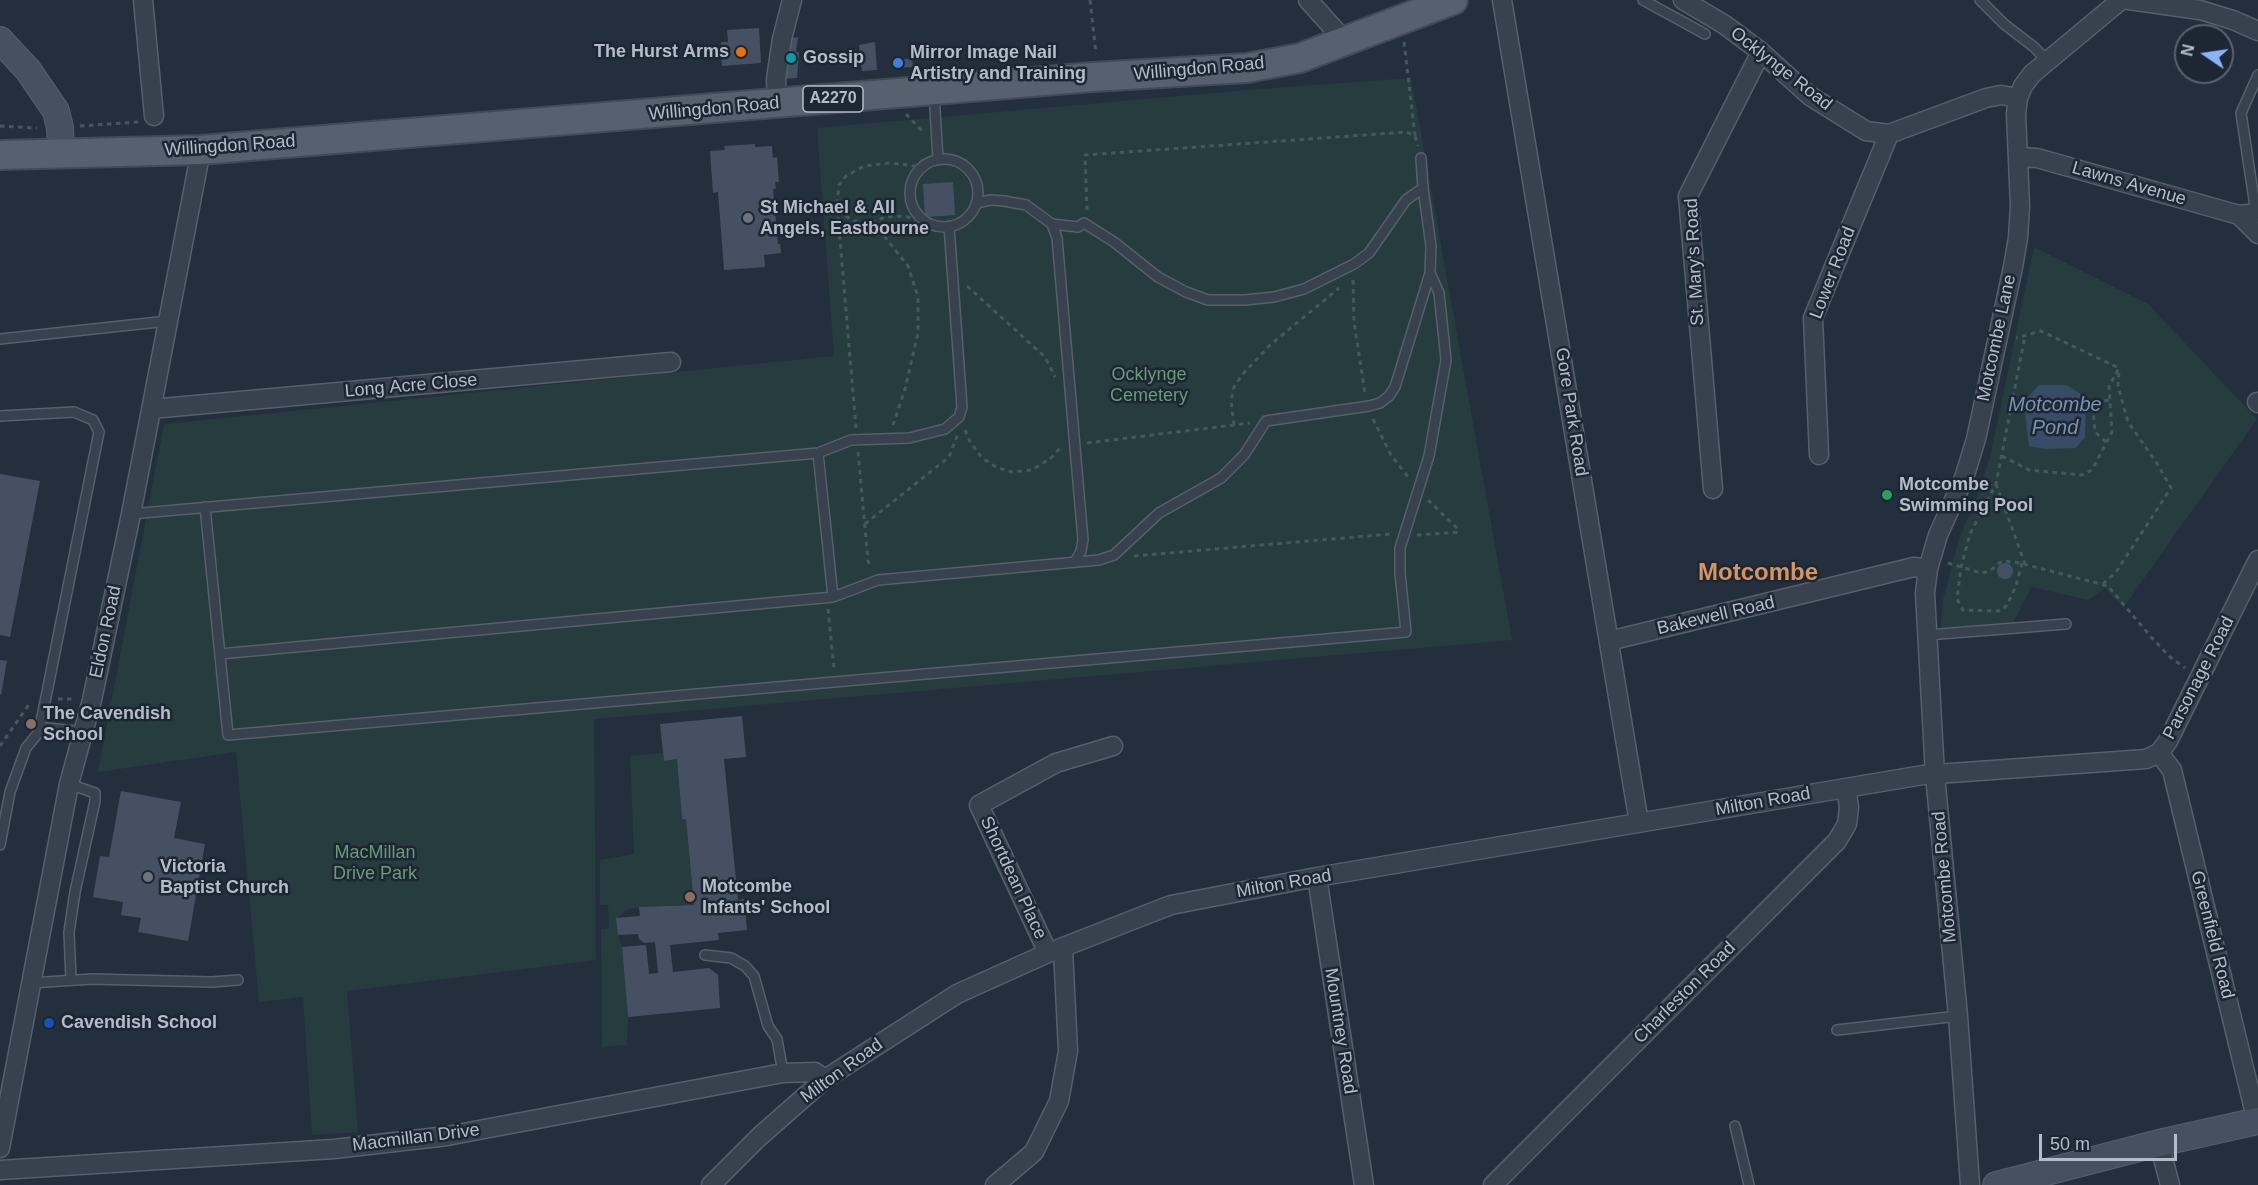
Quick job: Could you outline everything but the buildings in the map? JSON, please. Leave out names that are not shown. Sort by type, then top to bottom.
[{"type":"main road","name":"Willingdon Road","points":[[0,155],[201,150],[1093,77],[1247,68],[1299,58],[1453,0]]},
{"type":"street","points":[[143,0],[154,116]]},
{"type":"street","points":[[777,104],[776,79],[782,39],[792,0]]},
{"type":"street","points":[[1308,0],[1343,42]]},
{"type":"street","name":"Gore Park Road","points":[[1502,0],[1639,823]]},
{"type":"street","name":"Ocklynge Road","points":[[1683,0],[1725,25],[1761,52],[1810,96],[1866,131],[1889,134]]},
{"type":"street","points":[[1889,134],[1986,98],[2001,95],[2018,99],[2023,86],[2032,74],[2121,0]]},
{"type":"street","points":[[2129,0],[2200,10],[2233,20],[2258,31]]},
{"type":"street","points":[[0,40],[28,70],[56,111],[60,129],[61,154]]},
{"type":"street","name":"St. Mary's Road","points":[[1713,489],[1688,196],[1761,52]]},
{"type":"street","name":"Motcombe Lane","points":[[1929,564],[1938,535],[1964,478],[1976,439],[2018,238],[2019,158],[2016,114],[2018,99]]},
{"type":"street","name":"Lower Road","points":[[1819,455],[1813,318],[1889,134]]},
{"type":"street","name":"Eldon Road","points":[[0,1148],[69,784],[84,732],[130,514],[201,150]]},
{"type":"street","name":"Lawns Avenue","points":[[2019,158],[2037,158],[2251,214],[2258,234]]},
{"type":"street","name":"Long Acre Close","points":[[151,409],[671,362]]},
{"type":"street","name":"Parsonage Road","points":[[1935,774],[2146,759],[2159,753],[2168,741],[2258,560]]},
{"type":"street","name":"Bakewell Road","points":[[1609,641],[1929,564]]},
{"type":"street","name":"Motcombe Road","points":[[1929,564],[1925,593],[1935,774],[1958,1016],[1970,1185]]},
{"type":"street","name":"Shortdean Place","points":[[1055,951],[979,805],[1056,763],[1113,746]]},
{"type":"street","name":"Greenfield Road","points":[[2159,753],[2172,770],[2257,1121]]},
{"type":"street","name":"Milton Road","points":[[711,1185],[759,1137],[825,1079],[957,993],[1171,905],[1317,877],[1935,774]]},
{"type":"street","name":"Charleston Road","points":[[1493,1185],[1837,841],[1847,825],[1849,807],[1846,789]]},
{"type":"street","name":"Mountney Road","points":[[1317,877],[1364,1185]]},
{"type":"street","points":[[995,1185],[1034,1152],[1059,1101],[1068,1051],[1055,951]]},
{"type":"street","name":"Macmillan Drive","points":[[0,1170],[334,1149],[447,1136],[783,1073],[815,1072],[825,1079]]},
{"type":"street","points":[[1996,1185],[2159,1143],[2257,1121]]},
{"type":"street","points":[[2159,1143],[2170,1185]]},
{"type":"lane","points":[[1643,0],[1705,34]]},
{"type":"lane","points":[[1980,0],[2047,61]]},
{"type":"lane","points":[[2251,214],[2241,113],[2258,75]]},
{"type":"lane","points":[[934,90],[938,160]]},
{"type":"lane","points":[[220,654],[833,597],[878,579],[1099,560],[1114,555],[1159,513],[1221,478],[1244,455],[1266,421],[1369,406],[1380,403],[1389,396],[1395,387],[1430,273],[1431,246],[1421,158]]},
{"type":"lane","points":[[949,159],[959,162],[968,169],[978,188],[976,203],[968,217],[949,226],[937,226],[926,222],[918,214],[912,204],[910,192],[913,181],[923,167],[938,160],[949,159]]},
{"type":"lane","points":[[976,203],[991,200],[1026,205],[1052,224],[1078,227],[1084,223],[1114,242],[1158,277],[1208,300],[1245,300],[1274,297],[1304,289],[1354,264],[1369,253],[1406,200],[1423,188]]},
{"type":"lane","points":[[1052,224],[1057,238],[1083,540],[1081,551],[1075,562]]},
{"type":"lane","points":[[130,514],[818,453],[857,439],[909,438],[945,429],[959,417],[962,407],[949,226]]},
{"type":"lane","points":[[205,507],[228,735],[1406,632],[1400,548],[1429,456],[1446,360],[1439,293],[1430,273]]},
{"type":"lane","points":[[0,339],[168,321]]},
{"type":"lane","points":[[0,416],[74,412],[93,420],[99,432],[39,732]]},
{"type":"lane","points":[[818,453],[833,597]]},
{"type":"lane","points":[[1927,635],[2066,624]]},
{"type":"lane","points":[[0,845],[10,792],[26,748],[39,732],[48,728],[84,732]]},
{"type":"lane","points":[[69,784],[95,793],[69,932],[71,980]]},
{"type":"lane","points":[[705,955],[731,958],[745,966],[754,976],[768,1026],[777,1039],[783,1073]]},
{"type":"lane","points":[[30,983],[71,980],[212,982],[238,980]]},
{"type":"lane","points":[[1837,1030],[1958,1016]]},
{"type":"lane","points":[[1735,1126],[1749,1185]]},
{"type":"path","points":[[1090,0],[1096,54]]},
{"type":"path","points":[[1402,20],[1415,136],[1421,158]]},
{"type":"path","points":[[1084,223],[1087,217],[1085,155],[1407,132],[1415,136]]},
{"type":"path","points":[[878,579],[868,561],[838,211],[839,185],[846,176],[864,166],[890,163],[923,167]]},
{"type":"path","points":[[838,211],[854,221],[873,222],[885,217],[904,216],[926,222]]},
{"type":"path","points":[[873,222],[908,266],[918,297],[918,333],[889,438]]},
{"type":"path","points":[[1234,425],[1231,401],[1234,387],[1242,375],[1269,346],[1342,285],[1354,264]]},
{"type":"path","points":[[952,272],[1045,357],[1055,378],[1070,395]]},
{"type":"path","points":[[1997,342],[2041,331],[2119,368]]},
{"type":"path","points":[[1996,484],[2023,563],[2016,586],[2007,605],[2001,611],[1963,610],[1957,599],[1961,567],[1970,534],[1996,484],[2025,336]]},
{"type":"path","points":[[2002,456],[2030,470],[2082,475],[2092,470],[2112,432],[2109,386],[2119,368]]},
{"type":"path","points":[[2103,584],[2116,572],[2171,488],[2128,422],[2118,386],[2119,368]]},
{"type":"path","points":[[2106,442],[2095,432],[2093,407],[2095,403],[2109,400]]},
{"type":"path","points":[[865,524],[949,457],[959,432],[959,417]]},
{"type":"path","points":[[959,417],[969,440],[982,458],[996,467],[1012,472],[1032,470],[1051,458],[1074,429]]},
{"type":"path","points":[[1075,444],[1266,421]]},
{"type":"path","points":[[1114,555],[1126,557],[1406,532],[1411,536],[1460,532]]},
{"type":"path","points":[[1929,564],[1961,567],[1981,573],[1990,571],[2005,561],[2023,563],[2108,586],[2170,657],[2200,676]]},
{"type":"path","points":[[833,597],[828,604],[836,682]]},
{"type":"green space","name":"Ocklynge Cemetery","points":[[1411,78],[1512,640],[594,719],[596,960],[347,991],[358,1132],[312,1135],[303,997],[259,1002],[236,752],[98,772],[164,424],[834,356],[817,128]]},
{"type":"green space","points":[[2034,247],[2148,304],[2257,419],[2123,608],[2105,588],[2089,600],[2031,587],[2013,623],[1941,628],[1943,600],[1959,539],[1990,457]]},
{"type":"green space","points":[[663,753],[664,761],[677,759],[682,819],[686,819],[694,905],[639,907],[627,910],[617,918],[628,1017],[627,1045],[602,1047],[601,929],[609,928],[608,905],[600,905],[600,860],[634,854],[630,756]]},
{"type":"water","name":"Motcombe Pond","points":[[2039,385],[2066,385],[2086,397],[2085,437],[2076,448],[2045,449],[2029,446],[2024,405]]},
{"type":"place","name":"The Hurst Arms","points":[[741,52]]},
{"type":"place","name":"Gossip","points":[[791,58]]},
{"type":"place","name":"Mirror Image Nail Artistry and Training","points":[[898,63]]},
{"type":"place","name":"St Michael & All Angels, Eastbourne","points":[[748,218]]},
{"type":"place","name":"Motcombe Swimming Pool","points":[[1887,495]]},
{"type":"place","name":"The Cavendish School","points":[[31,724]]},
{"type":"place","name":"Victoria Baptist Church","points":[[148,877]]},
{"type":"place","name":"Motcombe Infants' School","points":[[690,897]]},
{"type":"place","name":"Cavendish School","points":[[49,1023]]},
{"type":"district","name":"Motcombe","points":[[1758,573]]},
{"type":"park label","name":"MacMillan Drive Park","points":[[375,863]]}]
